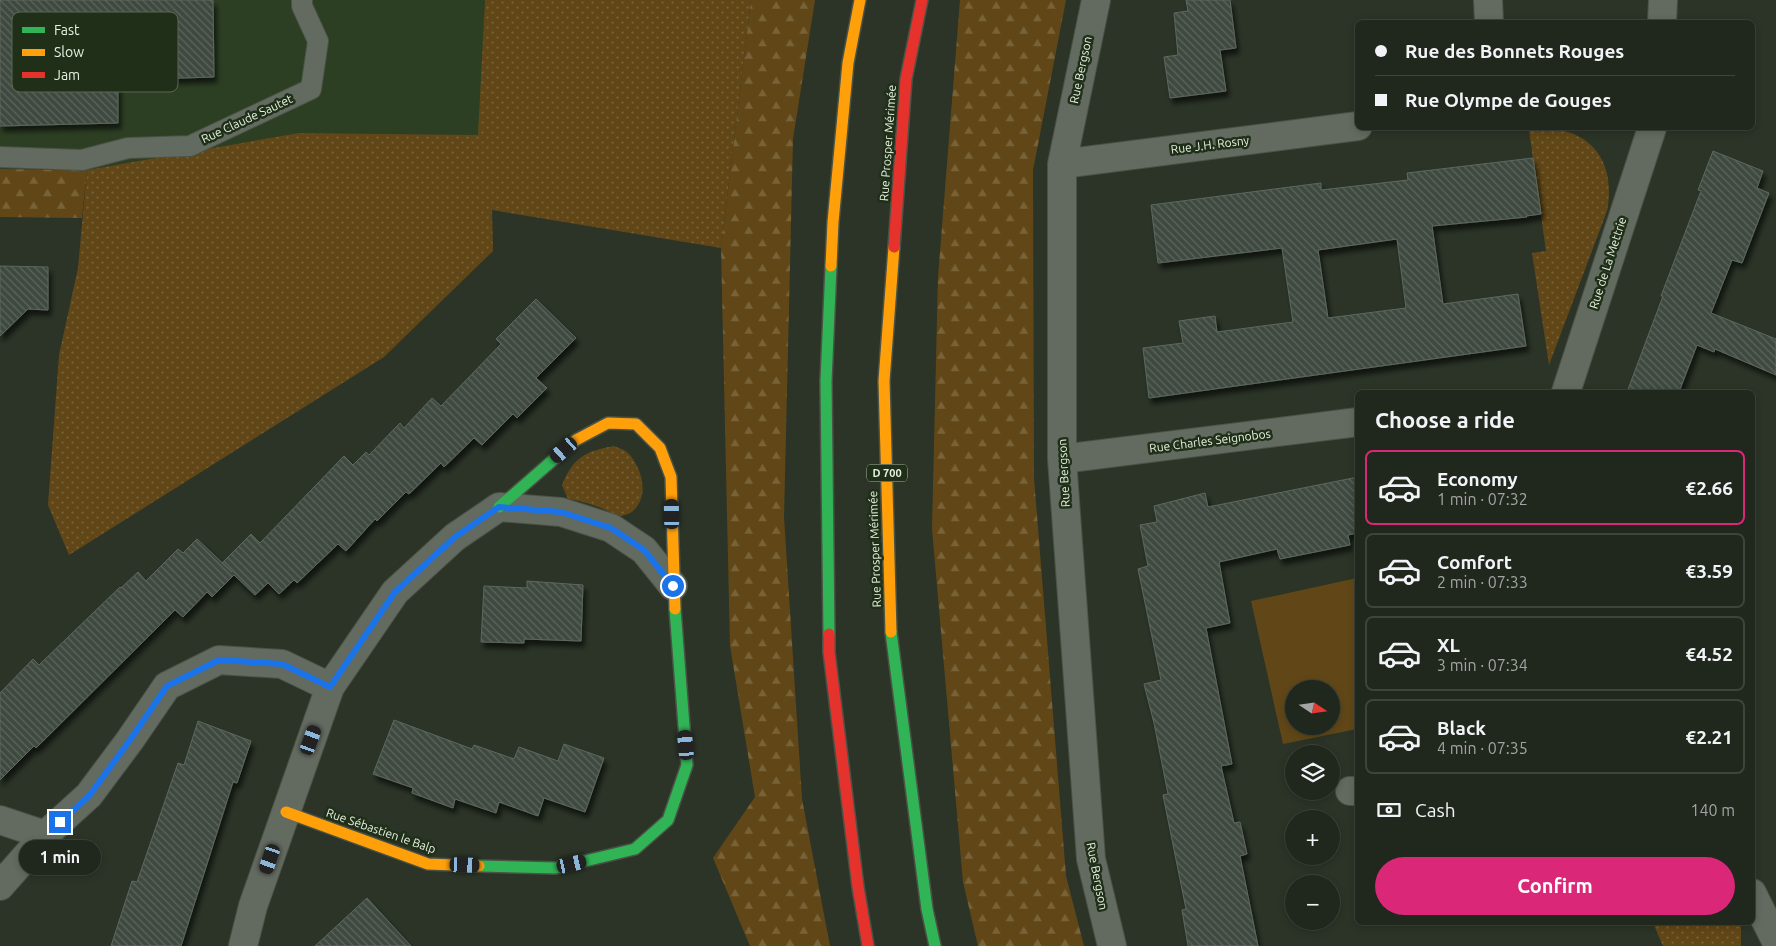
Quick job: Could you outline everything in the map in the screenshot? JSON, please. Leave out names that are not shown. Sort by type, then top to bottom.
[{"type":"main road","points":[[860,0],[848,63],[833,222],[826,391],[829,652],[858,887],[868,946]]},
{"type":"main road","name":"Rue Prosper Mérimée","points":[[922,0],[906,79],[884,381],[891,642],[926,909],[935,946]]},
{"type":"main road","name":"Rue Sébastien le Balp","points":[[286,812],[428,864],[556,868],[636,849],[668,820],[688,765],[673,586],[671,477],[660,448],[636,424],[608,423],[577,439],[499,507]]},
{"type":"street","name":"Rue Bergson","points":[[1096,0],[1062,164],[1062,459],[1091,859],[1112,946]]},
{"type":"street","points":[[1488,0],[1488,20]]},
{"type":"street","points":[[1662,0],[1662,20]]},
{"type":"street","name":"Rue J.H. Rosny","points":[[1062,164],[1355,126]]},
{"type":"street","name":"Rue de La Mettrie","points":[[1567,390],[1648,130]]},
{"type":"street","name":"Rue Charles Seignobos","points":[[1062,459],[1355,422]]},
{"type":"street","points":[[243,946],[253,906],[330,687],[395,592],[455,537],[499,507],[561,512],[611,528],[644,550],[673,586]]},
{"type":"street","points":[[0,886],[45,835],[89,796],[167,686],[219,660],[282,664],[330,687]]},
{"type":"street","points":[[0,820],[45,835]]},
{"type":"street","points":[[1755,899],[1776,942]]},
{"type":"lane","name":"Rue Claude Sautet","points":[[0,157],[82,160],[128,148],[190,146],[311,89],[318,41],[302,6],[302,0]]},
{"type":"shaded area","points":[[0,0],[485,0],[479,135],[299,133],[87,170],[0,169]]},
{"type":"green space","points":[[485,0],[751,0],[721,248],[492,210],[493,251],[384,357],[69,555],[48,505],[59,355],[78,268],[87,170],[299,133],[478,135]]},
{"type":"green space","points":[[751,0],[815,0],[793,139],[784,517],[802,799],[830,946],[750,946],[713,858],[755,797],[730,646],[721,248]]},
{"type":"green space","points":[[960,0],[1066,0],[1033,170],[1034,478],[1066,876],[1084,946],[978,946],[963,882],[932,529],[938,277]]},
{"type":"green space","points":[[1529,130],[1563,130],[1589,143],[1598,153],[1608,179],[1609,194],[1607,211],[1549,365],[1532,253],[1546,251]]},
{"type":"green space","points":[[0,169],[87,170],[82,218],[0,217]]},
{"type":"green space","points":[[614,446],[626,452],[633,459],[640,474],[643,490],[638,505],[632,512],[619,517],[594,505],[568,499],[562,485],[571,468],[581,457],[595,450]]},
{"type":"green space","points":[[1355,578],[1355,729],[1340,732],[1340,680],[1285,680],[1285,735],[1327,735],[1283,744],[1251,601]]},
{"type":"green space","points":[[1654,925],[1741,926],[1741,946],[1663,946]]},
{"type":"building","points":[[0,0],[213,0],[214,77],[178,78],[178,12],[12,12],[12,92],[118,92],[118,123],[0,126]]},
{"type":"building","points":[[1186,0],[1230,0],[1236,48],[1220,50],[1226,91],[1170,98],[1164,57],[1178,55],[1174,13],[1188,11]]},
{"type":"building","points":[[1713,151],[1763,171],[1757,188],[1769,193],[1742,263],[1732,260],[1711,313],[1776,339],[1776,375],[1715,349],[1714,352],[1697,345],[1680,390],[1628,390],[1701,191],[1698,190]]},
{"type":"building","points":[[1533,158],[1541,214],[1432,226],[1443,304],[1518,294],[1526,346],[1149,398],[1143,348],[1183,343],[1179,321],[1215,316],[1217,332],[1293,322],[1282,248],[1158,263],[1151,205],[1321,183],[1321,190],[1408,180],[1407,173]],"holes":[[[1397,239],[1406,308],[1328,318],[1318,250]]]},
{"type":"building","points":[[0,266],[48,267],[48,310],[28,309],[0,336]]},
{"type":"building","points":[[536,299],[576,338],[536,378],[547,388],[517,418],[513,414],[482,445],[474,438],[444,467],[441,463],[409,494],[406,492],[377,521],[375,519],[346,551],[338,544],[297,583],[294,580],[279,594],[268,583],[255,595],[234,575],[212,597],[207,592],[183,617],[175,610],[36,748],[34,746],[0,780],[0,693],[33,659],[39,665],[138,572],[146,581],[178,549],[183,553],[197,539],[222,563],[251,534],[260,543],[344,456],[353,465],[366,452],[369,455],[400,423],[404,428],[432,398],[441,406],[501,344],[496,339]]},
{"type":"building","points":[[1355,478],[1355,534],[1348,535],[1350,545],[1280,559],[1277,549],[1219,562],[1230,623],[1206,628],[1232,764],[1221,766],[1234,823],[1240,822],[1247,854],[1240,856],[1258,946],[1188,946],[1182,910],[1186,909],[1163,795],[1168,794],[1144,684],[1161,680],[1138,569],[1148,566],[1140,525],[1157,522],[1154,506],[1205,493],[1208,507]]},
{"type":"building","points":[[527,581],[583,585],[581,641],[524,639],[524,643],[481,642],[484,586],[527,588]]},
{"type":"building","points":[[394,720],[472,749],[474,745],[514,759],[519,747],[558,761],[564,744],[604,758],[585,812],[544,798],[538,816],[499,802],[496,813],[455,799],[453,808],[412,793],[413,788],[373,774]]},
{"type":"building","points":[[198,721],[251,741],[237,783],[233,782],[181,946],[111,946],[132,881],[137,882],[178,763],[184,765]]},
{"type":"building","points":[[367,898],[411,946],[315,946]]},
{"type":"traffic: fast","points":[[829,634],[826,381],[831,266]]},
{"type":"traffic: fast","points":[[499,507],[576,440]]},
{"type":"traffic: fast","points":[[479,866],[556,868],[635,849],[668,820],[687,765],[675,609]]},
{"type":"traffic: fast","points":[[891,632],[927,909],[935,946]]},
{"type":"traffic: slow","points":[[831,266],[833,222],[848,63],[860,0]]},
{"type":"traffic: slow","points":[[891,632],[884,381],[894,247]]},
{"type":"traffic: slow","points":[[576,440],[608,423],[636,424],[660,448],[671,477],[675,609]]},
{"type":"traffic: slow","points":[[286,812],[428,864],[479,866]]},
{"type":"traffic: jam","points":[[894,247],[906,79],[922,0]]},
{"type":"traffic: jam","points":[[829,634],[829,652],[858,887],[868,946]]},
{"type":"route","points":[[60,822],[89,796],[167,686],[219,660],[282,664],[330,687],[395,592],[455,537],[499,507],[561,512],[611,528],[644,550],[673,586]]}]
